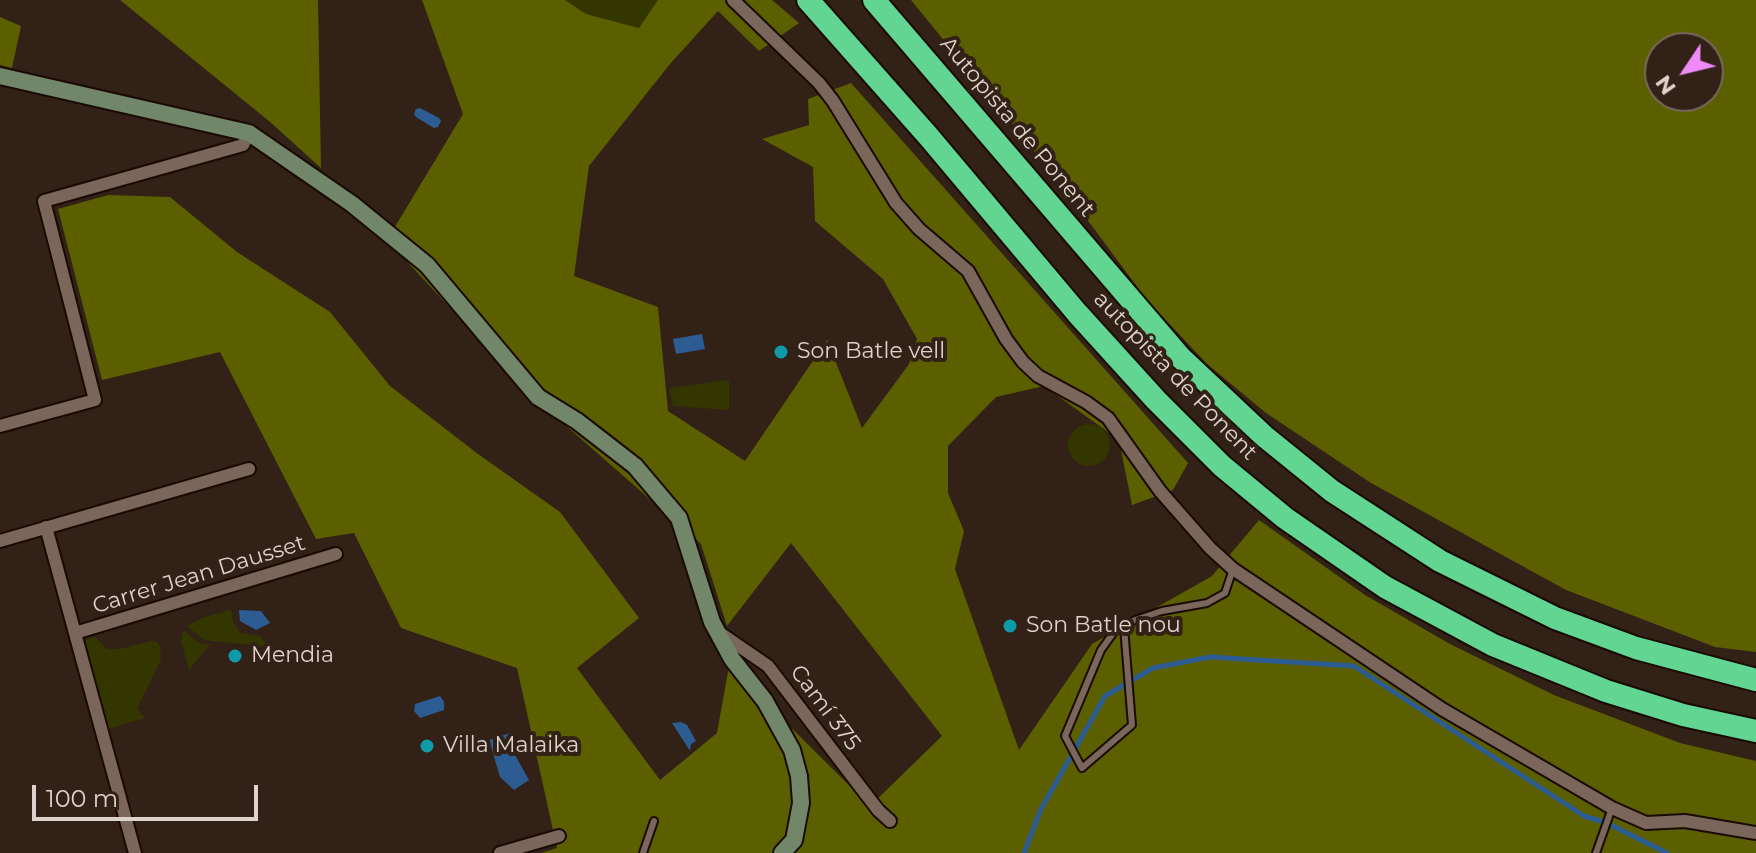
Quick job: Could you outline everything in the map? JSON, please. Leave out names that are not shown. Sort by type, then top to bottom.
[{"type":"highway","name":"autopista de Ponent","points":[[808,0],[1077,313],[1192,438],[1254,494],[1318,542],[1421,608],[1531,661],[1645,703],[1756,731]]},
{"type":"highway","name":"Autopista de Ponent","points":[[874,0],[1088,253]]},
{"type":"highway","points":[[886,0],[921,52]]},
{"type":"highway","name":"autopista de Ponent","points":[[1088,253],[1153,328],[1234,410],[1297,465],[1390,531],[1478,581],[1555,618],[1636,648],[1756,680]]},
{"type":"street","points":[[733,0],[819,83],[907,217],[968,271],[1006,339],[1023,362],[1038,376],[1086,402],[1108,418],[1160,491],[1210,548],[1233,569],[1442,709],[1612,808],[1646,823],[1685,821],[1756,833]]},
{"type":"street","points":[[0,76],[249,133],[352,204],[427,265],[538,397],[577,421],[635,466],[679,518],[712,622],[732,659],[765,701],[792,750],[799,776],[801,803],[794,840],[782,853]]},
{"type":"street","points":[[0,426],[95,400],[44,201],[243,145],[249,133]]},
{"type":"street","points":[[0,541],[249,469]]},
{"type":"street","points":[[46,527],[133,852]]},
{"type":"street","name":"Carrer Jean Dausset","points":[[75,633],[336,554]]},
{"type":"street","name":"Camí 375","points":[[717,631],[768,666],[878,810],[890,821]]},
{"type":"street","points":[[500,853],[559,836]]},
{"type":"lane","points":[[1124,627],[1132,725],[1082,768],[1065,736],[1101,650],[1114,632],[1124,627],[1162,611],[1207,603],[1225,593],[1233,569]]},
{"type":"lane","points":[[1596,853],[1612,808]]},
{"type":"lane","points":[[643,853],[654,821]]},
{"type":"shaded area","points":[[120,0],[318,0],[321,168],[269,121]]},
{"type":"shaded area","points":[[422,0],[565,0],[586,14],[639,28],[658,0],[772,0],[799,23],[759,51],[718,11],[670,64],[589,166],[574,276],[658,307],[668,411],[745,461],[827,340],[862,428],[909,364],[917,339],[883,279],[815,221],[813,167],[762,139],[809,125],[808,99],[851,83],[1188,463],[1173,490],[1132,505],[1119,440],[1044,386],[996,397],[948,446],[948,493],[964,531],[955,569],[1019,750],[1092,644],[1212,576],[1259,520],[1365,595],[1450,644],[1554,695],[1680,743],[1756,761],[1756,853],[541,853],[557,848],[517,668],[401,628],[354,533],[316,539],[220,352],[102,380],[58,209],[108,195],[170,197],[237,252],[330,312],[390,386],[560,512],[639,618],[577,668],[660,780],[717,733],[729,666],[870,806],[942,736],[791,543],[727,626],[701,544],[531,395],[387,240],[463,114]]},
{"type":"shaded area","points":[[565,0],[658,0],[639,28],[586,14]]},
{"type":"shaded area","points":[[911,0],[1756,0],[1756,652],[1715,647],[1566,590],[1371,483],[1266,413],[1207,364],[1147,300],[1060,183]]},
{"type":"shaded area","points":[[0,17],[21,26],[12,68],[0,65]]},
{"type":"shaded area","points":[[729,380],[729,410],[673,406],[669,388]]},
{"type":"shaded area","points":[[1089,424],[1104,430],[1110,445],[1104,460],[1089,466],[1074,460],[1068,445],[1074,430]]},
{"type":"shaded area","points":[[231,610],[233,622],[240,633],[260,636],[269,647],[204,640],[187,626],[201,618]]},
{"type":"shaded area","points":[[183,630],[201,644],[210,644],[189,670],[181,641]]},
{"type":"shaded area","points":[[95,637],[107,649],[152,641],[160,646],[161,659],[137,709],[145,718],[108,729],[84,640]]},
{"type":"water","points":[[416,109],[439,118],[438,127],[434,128],[416,117]]},
{"type":"water","points":[[702,334],[705,349],[676,354],[673,339]]},
{"type":"water","points":[[239,610],[261,611],[270,623],[256,630],[240,621]]},
{"type":"water","points":[[440,696],[444,710],[420,718],[414,711],[415,704]]},
{"type":"water","points":[[672,723],[687,725],[696,741],[691,744],[690,751]]},
{"type":"water","points":[[510,733],[515,755],[529,780],[514,790],[500,777],[489,740]]},
{"type":"waterway","points":[[1024,853],[1041,809],[1105,696],[1153,668],[1210,657],[1354,666],[1584,816],[1607,823],[1667,853]]},
{"type":"place","name":"Son Batle vell","points":[[781,352]]},
{"type":"place","name":"Son Batle nou","points":[[1010,626]]},
{"type":"place","name":"Mendia","points":[[235,656]]},
{"type":"place","name":"Villa Malaika","points":[[427,746]]}]
